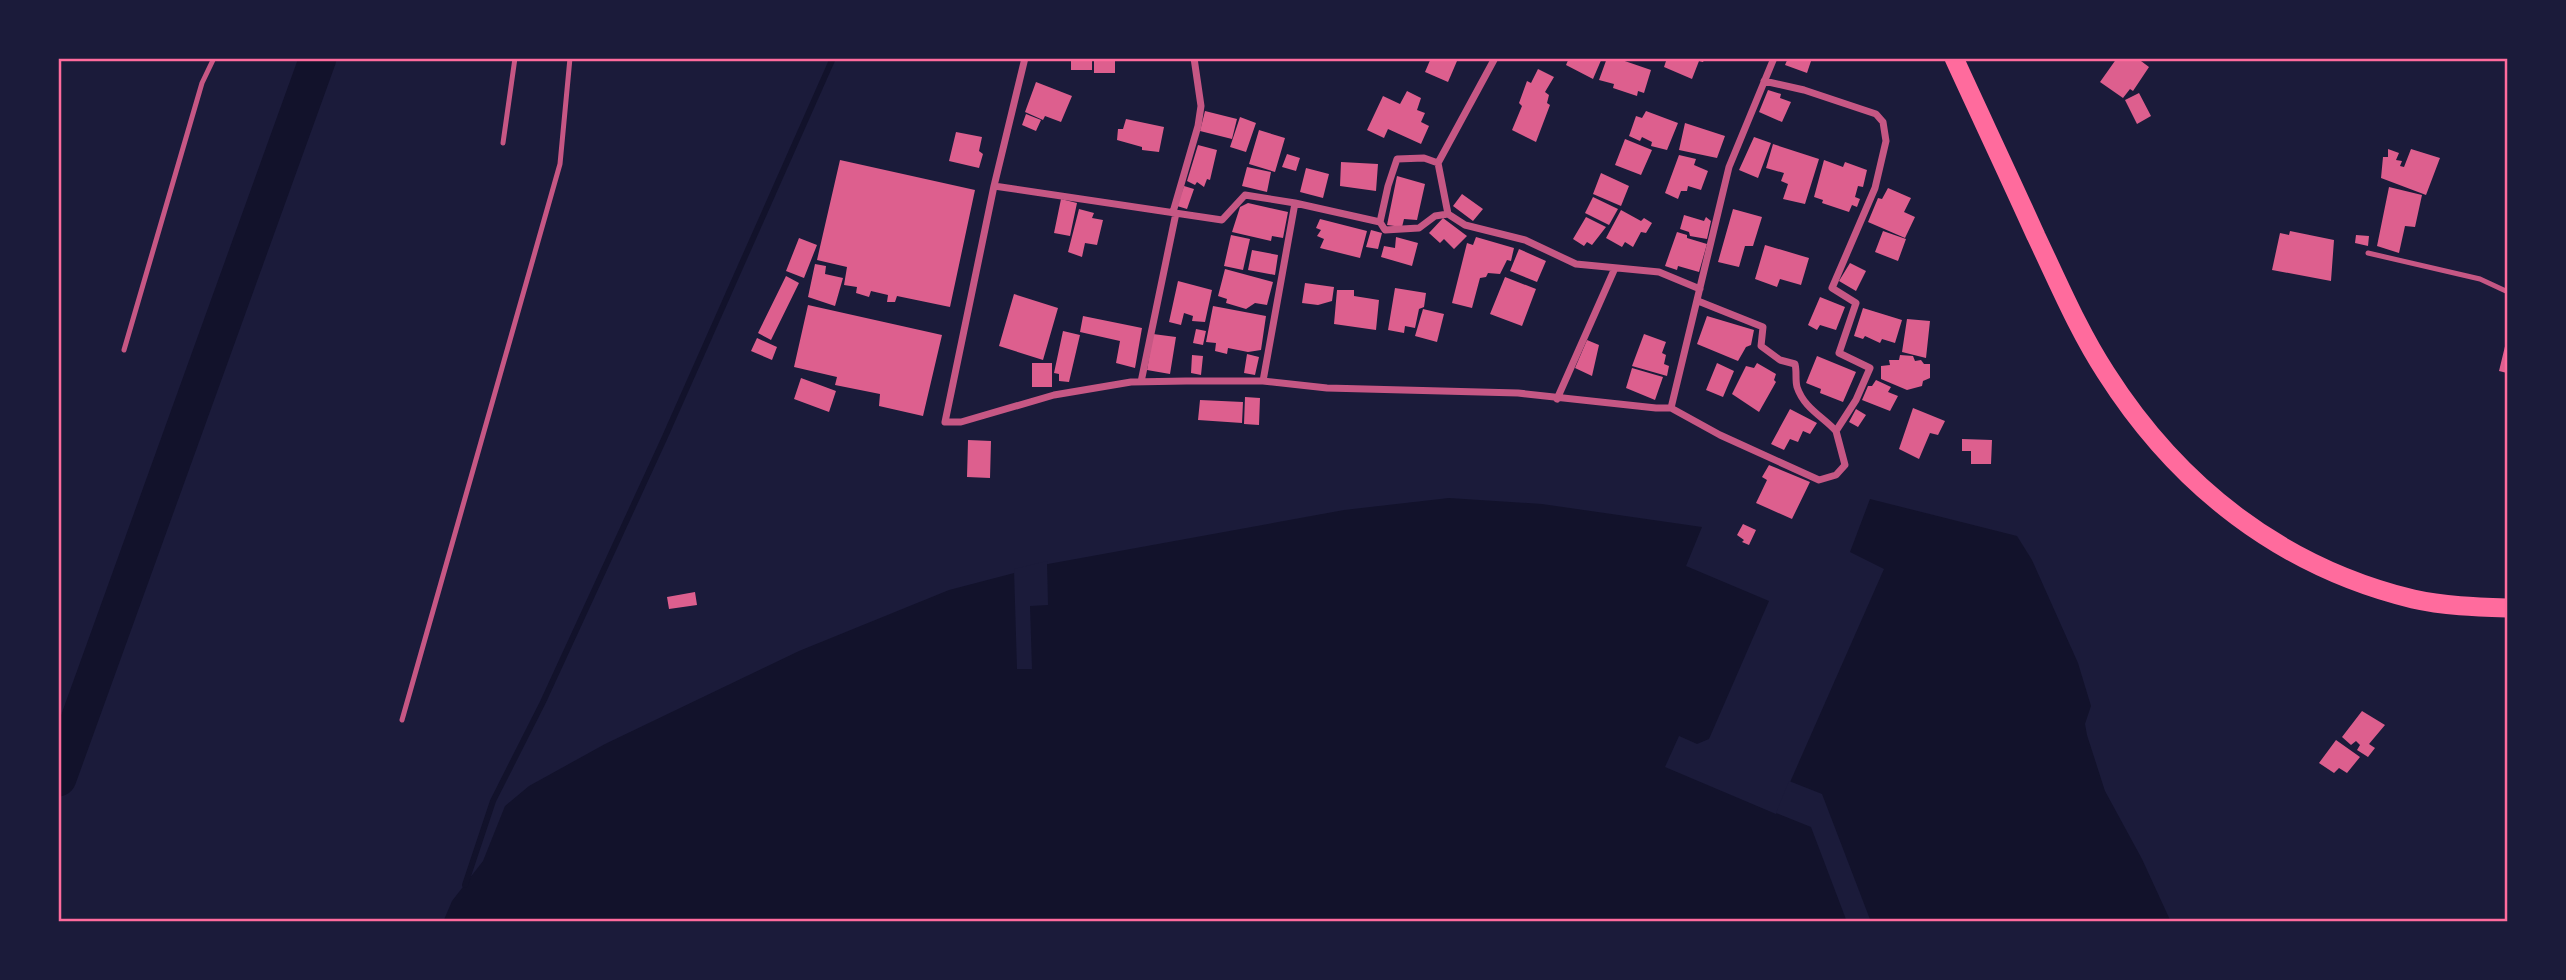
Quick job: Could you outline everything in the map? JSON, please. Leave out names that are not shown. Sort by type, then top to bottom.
[{"type":"highway","points":[[1954,58],[2067,303],[2105,371],[2133,413],[2182,471],[2229,511],[2274,542],[2352,581],[2416,600],[2508,608]]},
{"type":"street","points":[[1025,58],[994,186],[945,422],[961,422],[1054,395],[1141,382],[1263,380],[1313,387],[1518,393],[1671,408],[1720,435],[1819,480],[1836,475],[1844,465],[1836,431],[1807,406],[1800,395],[1795,364],[1780,360],[1760,345],[1763,327],[1698,301]]},
{"type":"street","points":[[1141,382],[1175,213],[1202,106],[1194,58]]},
{"type":"street","points":[[1448,214],[1438,163],[1495,58]]},
{"type":"street","points":[[1671,408],[1729,167],[1774,58]]},
{"type":"street","points":[[1765,81],[1804,90],[1876,114],[1883,122],[1886,141],[1875,188],[1832,288],[1856,303],[1839,354],[1870,368],[1856,400],[1836,431]]},
{"type":"street","points":[[1438,163],[1424,158],[1396,159],[1380,222],[1385,230],[1419,228],[1435,216],[1448,214],[1465,225],[1525,240],[1576,264],[1659,272],[1700,289]]},
{"type":"street","points":[[994,186],[1222,220],[1245,195],[1380,222]]},
{"type":"street","points":[[1263,380],[1295,203]]},
{"type":"street","points":[[1558,399],[1615,268]]},
{"type":"lane","points":[[124,350],[202,83],[214,58]]},
{"type":"lane","points":[[503,143],[515,58]]},
{"type":"lane","points":[[402,720],[560,164],[570,58]]},
{"type":"lane","points":[[2368,253],[2480,279],[2508,292]]},
{"type":"shaded area","points":[[1449,498],[1542,504],[1702,527],[1686,566],[1769,601],[1709,739],[1697,744],[1679,736],[1665,767],[1776,814],[1884,569],[1850,552],[1870,499],[2017,536],[2032,560],[2078,663],[2091,706],[2085,724],[2087,735],[2105,791],[2142,859],[2171,922],[443,922],[452,901],[483,861],[505,806],[529,786],[605,744],[799,651],[949,590],[1048,564],[1344,510]]},
{"type":"pier","points":[[1047,561],[1048,605],[1030,606],[1032,669],[1017,669],[1014,569]]},
{"type":"pier","points":[[1789,781],[1822,794],[1871,922],[1847,922],[1811,827],[1776,813]]},
{"type":"building","points":[[1071,58],[1092,58],[1092,70],[1071,70]]},
{"type":"building","points":[[1094,58],[1115,58],[1115,73],[1094,73]]},
{"type":"building","points":[[1431,58],[1457,61],[1448,82],[1425,72]]},
{"type":"building","points":[[1569,58],[1602,58],[1593,79],[1566,65]]},
{"type":"building","points":[[1607,58],[1616,58],[1651,70],[1644,93],[1638,91],[1637,96],[1613,88],[1614,84],[1599,80]]},
{"type":"building","points":[[1667,58],[1705,58],[1703,62],[1699,61],[1692,79],[1664,67]]},
{"type":"building","points":[[1788,58],[1812,58],[1807,73],[1785,65]]},
{"type":"building","points":[[2117,58],[2137,58],[2149,67],[2133,91],[2130,89],[2123,98],[2100,82]]},
{"type":"building","points":[[1538,69],[1554,77],[1545,92],[1549,95],[1547,103],[1550,105],[1536,142],[1512,130],[1522,106],[1519,103],[1527,81],[1531,83]]},
{"type":"building","points":[[1036,82],[1072,96],[1061,122],[1045,116],[1043,120],[1025,112]]},
{"type":"building","points":[[1768,90],[1781,94],[1780,98],[1791,102],[1782,122],[1759,112]]},
{"type":"building","points":[[1407,91],[1421,98],[1417,110],[1425,113],[1421,122],[1429,126],[1421,144],[1388,129],[1384,138],[1367,130],[1383,96],[1400,104]]},
{"type":"building","points":[[2139,93],[2151,116],[2137,124],[2125,100]]},
{"type":"building","points":[[1205,111],[1237,119],[1232,139],[1200,131]]},
{"type":"building","points":[[1646,111],[1678,123],[1667,150],[1651,146],[1652,142],[1642,137],[1640,141],[1629,136],[1636,116],[1642,118]]},
{"type":"building","points":[[1026,114],[1041,120],[1036,131],[1022,125]]},
{"type":"building","points":[[1240,117],[1256,123],[1246,152],[1230,147]]},
{"type":"building","points":[[1126,119],[1164,127],[1159,152],[1142,150],[1142,147],[1117,140],[1118,129],[1123,129]]},
{"type":"building","points":[[1685,123],[1725,136],[1717,158],[1679,150]]},
{"type":"building","points":[[1259,130],[1285,138],[1275,172],[1249,164]]},
{"type":"building","points":[[956,132],[982,137],[979,151],[983,154],[979,168],[949,161]]},
{"type":"building","points":[[1754,137],[1771,143],[1758,178],[1739,170]]},
{"type":"building","points":[[1625,139],[1652,150],[1641,175],[1615,165]]},
{"type":"building","points":[[1773,144],[1819,159],[1805,204],[1783,199],[1788,184],[1781,181],[1784,173],[1766,168]]},
{"type":"building","points":[[1198,145],[1217,150],[1210,180],[1207,179],[1204,187],[1197,182],[1195,185],[1187,181]]},
{"type":"building","points":[[2388,149],[2399,153],[2396,160],[2402,161],[2400,166],[2404,167],[2411,149],[2440,158],[2426,195],[2381,178],[2383,157],[2388,157]]},
{"type":"building","points":[[1287,154],[1300,158],[1296,171],[1282,167]]},
{"type":"building","points":[[1679,155],[1696,159],[1694,165],[1708,171],[1701,190],[1688,186],[1687,191],[1681,191],[1678,199],[1665,193]]},
{"type":"building","points":[[840,160],[975,190],[950,307],[897,296],[895,302],[887,302],[888,295],[871,291],[869,297],[856,293],[857,287],[844,285],[847,267],[817,260]]},
{"type":"building","points":[[1824,160],[1843,167],[1845,162],[1867,170],[1863,187],[1858,186],[1855,197],[1860,199],[1857,207],[1852,205],[1849,212],[1822,203],[1823,200],[1814,197]]},
{"type":"building","points":[[1341,162],[1378,164],[1376,191],[1340,186]]},
{"type":"building","points":[[1247,167],[1271,172],[1267,192],[1242,186]]},
{"type":"building","points":[[1306,168],[1329,174],[1323,198],[1300,192]]},
{"type":"building","points":[[1601,173],[1629,186],[1621,206],[1593,194]]},
{"type":"building","points":[[1397,176],[1425,184],[1417,220],[1404,219],[1402,227],[1387,225]]},
{"type":"building","points":[[1184,186],[1194,189],[1187,209],[1177,206]]},
{"type":"building","points":[[2389,187],[2422,195],[2415,227],[2405,226],[2399,253],[2377,246]]},
{"type":"building","points":[[1888,188],[1911,198],[1904,212],[1915,217],[1905,238],[1868,222],[1878,198],[1882,199]]},
{"type":"building","points":[[1462,194],[1483,209],[1473,221],[1453,206]]},
{"type":"building","points":[[1593,197],[1618,209],[1609,225],[1585,213]]},
{"type":"building","points":[[1061,199],[1077,203],[1070,236],[1054,233]]},
{"type":"building","points":[[1248,203],[1288,212],[1283,238],[1272,236],[1271,241],[1232,232],[1240,207]]},
{"type":"building","points":[[1079,209],[1094,213],[1092,218],[1103,220],[1097,245],[1085,243],[1082,257],[1068,252]]},
{"type":"building","points":[[1733,209],[1762,217],[1753,246],[1745,246],[1739,267],[1718,262]]},
{"type":"building","points":[[1621,210],[1641,221],[1644,218],[1652,223],[1646,233],[1641,232],[1633,247],[1625,242],[1622,247],[1606,238]]},
{"type":"building","points":[[1684,215],[1704,221],[1706,217],[1711,221],[1707,239],[1690,236],[1689,232],[1680,229]]},
{"type":"building","points":[[1586,217],[1606,227],[1592,245],[1587,242],[1584,246],[1573,239]]},
{"type":"building","points":[[1443,218],[1467,236],[1454,249],[1444,239],[1440,243],[1429,233]]},
{"type":"building","points":[[1320,219],[1367,231],[1360,258],[1320,248],[1324,239],[1317,236],[1321,230],[1316,228]]},
{"type":"building","points":[[1371,230],[1382,233],[1378,249],[1366,247]]},
{"type":"building","points":[[1883,231],[1906,239],[1898,261],[1875,252]]},
{"type":"building","points":[[2290,231],[2334,240],[2331,281],[2272,270],[2280,233],[2289,235]]},
{"type":"building","points":[[1677,232],[1707,244],[1699,272],[1678,266],[1677,270],[1665,266]]},
{"type":"building","points":[[1231,235],[1250,239],[1243,270],[1224,266]]},
{"type":"building","points":[[2356,235],[2369,236],[2368,246],[2355,243]]},
{"type":"building","points":[[1396,237],[1418,243],[1412,266],[1381,257],[1384,246],[1395,248]]},
{"type":"building","points":[[1476,237],[1514,248],[1511,261],[1507,260],[1500,274],[1488,273],[1486,277],[1480,278],[1472,308],[1452,303],[1467,243],[1473,245]]},
{"type":"building","points":[[799,238],[817,245],[804,278],[786,271]]},
{"type":"building","points":[[1765,245],[1809,258],[1801,285],[1780,279],[1777,287],[1755,279]]},
{"type":"building","points":[[1519,249],[1546,261],[1537,282],[1510,271]]},
{"type":"building","points":[[1252,250],[1278,255],[1275,275],[1248,270]]},
{"type":"building","points":[[1850,263],[1866,271],[1856,291],[1839,281]]},
{"type":"building","points":[[815,264],[826,266],[825,274],[843,278],[835,306],[808,297]]},
{"type":"building","points":[[1225,269],[1273,282],[1267,305],[1255,303],[1246,309],[1226,303],[1227,299],[1218,296]]},
{"type":"building","points":[[786,276],[799,283],[771,340],[758,333]]},
{"type":"building","points":[[1505,277],[1536,289],[1522,326],[1490,314]]},
{"type":"building","points":[[1178,281],[1212,290],[1205,322],[1192,321],[1193,316],[1184,313],[1181,325],[1169,322]]},
{"type":"building","points":[[1305,283],[1334,287],[1332,301],[1318,305],[1302,303]]},
{"type":"building","points":[[1395,288],[1426,293],[1424,307],[1419,309],[1415,328],[1405,326],[1404,333],[1388,330]]},
{"type":"building","points":[[1337,290],[1354,290],[1354,296],[1379,300],[1376,330],[1334,324]]},
{"type":"building","points":[[1014,294],[1058,308],[1043,360],[999,346]]},
{"type":"building","points":[[1820,297],[1845,307],[1836,330],[1820,325],[1817,330],[1808,325]]},
{"type":"building","points":[[808,305],[942,335],[923,416],[879,406],[880,394],[835,385],[837,377],[794,367]]},
{"type":"building","points":[[1213,306],[1266,316],[1261,350],[1248,352],[1228,348],[1227,354],[1215,351],[1216,343],[1206,342]]},
{"type":"building","points":[[1863,308],[1902,320],[1895,343],[1882,339],[1880,343],[1865,336],[1863,339],[1854,336]]},
{"type":"building","points":[[1423,309],[1444,314],[1437,342],[1415,336]]},
{"type":"building","points":[[1083,316],[1142,328],[1135,368],[1116,363],[1120,341],[1080,332]]},
{"type":"building","points":[[1707,316],[1754,330],[1751,345],[1746,347],[1738,361],[1697,344]]},
{"type":"building","points":[[1907,319],[1930,321],[1926,358],[1902,352]]},
{"type":"building","points":[[1196,329],[1206,331],[1203,345],[1193,343]]},
{"type":"building","points":[[1063,331],[1080,335],[1069,382],[1059,381],[1059,374],[1054,373]]},
{"type":"building","points":[[1153,334],[1176,337],[1170,374],[1147,370]]},
{"type":"building","points":[[1644,334],[1666,342],[1662,353],[1666,355],[1664,364],[1669,366],[1667,376],[1632,366]]},
{"type":"building","points":[[757,338],[777,347],[772,360],[751,351]]},
{"type":"building","points":[[2507,338],[2508,366],[2507,373],[2499,371]]},
{"type":"building","points":[[1587,340],[1599,345],[1592,376],[1575,368]]},
{"type":"building","points":[[1247,354],[1259,357],[1255,375],[1244,373]]},
{"type":"building","points":[[1192,355],[1203,356],[1201,375],[1191,373]]},
{"type":"building","points":[[1900,355],[1913,356],[1915,361],[1921,360],[1924,364],[1930,364],[1930,378],[1923,381],[1922,386],[1907,390],[1881,379],[1881,366],[1890,365],[1889,360],[1899,360]]},
{"type":"building","points":[[1817,356],[1856,372],[1843,402],[1820,393],[1821,389],[1806,383]]},
{"type":"building","points":[[1032,363],[1052,363],[1052,387],[1032,387]]},
{"type":"building","points":[[1717,363],[1734,371],[1723,397],[1706,390]]},
{"type":"building","points":[[1757,363],[1776,374],[1776,382],[1759,412],[1732,394],[1746,366],[1754,368]]},
{"type":"building","points":[[1632,368],[1663,377],[1655,400],[1626,388]]},
{"type":"building","points":[[801,378],[836,391],[829,412],[794,399]]},
{"type":"building","points":[[1876,380],[1891,387],[1888,392],[1898,396],[1890,411],[1862,400],[1868,386],[1872,386]]},
{"type":"building","points":[[1245,397],[1260,398],[1259,425],[1244,424]]},
{"type":"building","points":[[1200,400],[1243,402],[1242,423],[1198,420]]},
{"type":"building","points":[[1913,408],[1945,421],[1938,435],[1930,433],[1919,459],[1899,449]]},
{"type":"building","points":[[1790,409],[1817,423],[1810,434],[1803,431],[1798,442],[1790,439],[1784,450],[1771,444]]},
{"type":"building","points":[[1856,409],[1866,415],[1858,427],[1849,422]]},
{"type":"building","points":[[1962,439],[1992,440],[1991,464],[1971,464],[1971,451],[1962,451]]},
{"type":"building","points":[[968,440],[991,441],[990,478],[967,477]]},
{"type":"building","points":[[1769,465],[1810,482],[1792,519],[1756,503],[1767,480],[1762,477]]},
{"type":"building","points":[[1743,524],[1756,530],[1749,545],[1742,542],[1744,540],[1737,535]]},
{"type":"building","points":[[695,592],[697,605],[669,609],[667,597]]},
{"type":"building","points":[[2362,711],[2385,725],[2369,744],[2375,748],[2368,757],[2357,750],[2360,745],[2356,741],[2351,745],[2342,737]]},
{"type":"building","points":[[2336,740],[2360,757],[2347,773],[2339,768],[2334,773],[2319,763]]},
{"type":"waterway","points":[[58,778],[318,58]]},
{"type":"waterway","points":[[465,885],[493,801],[543,702],[664,439],[833,58]]}]
